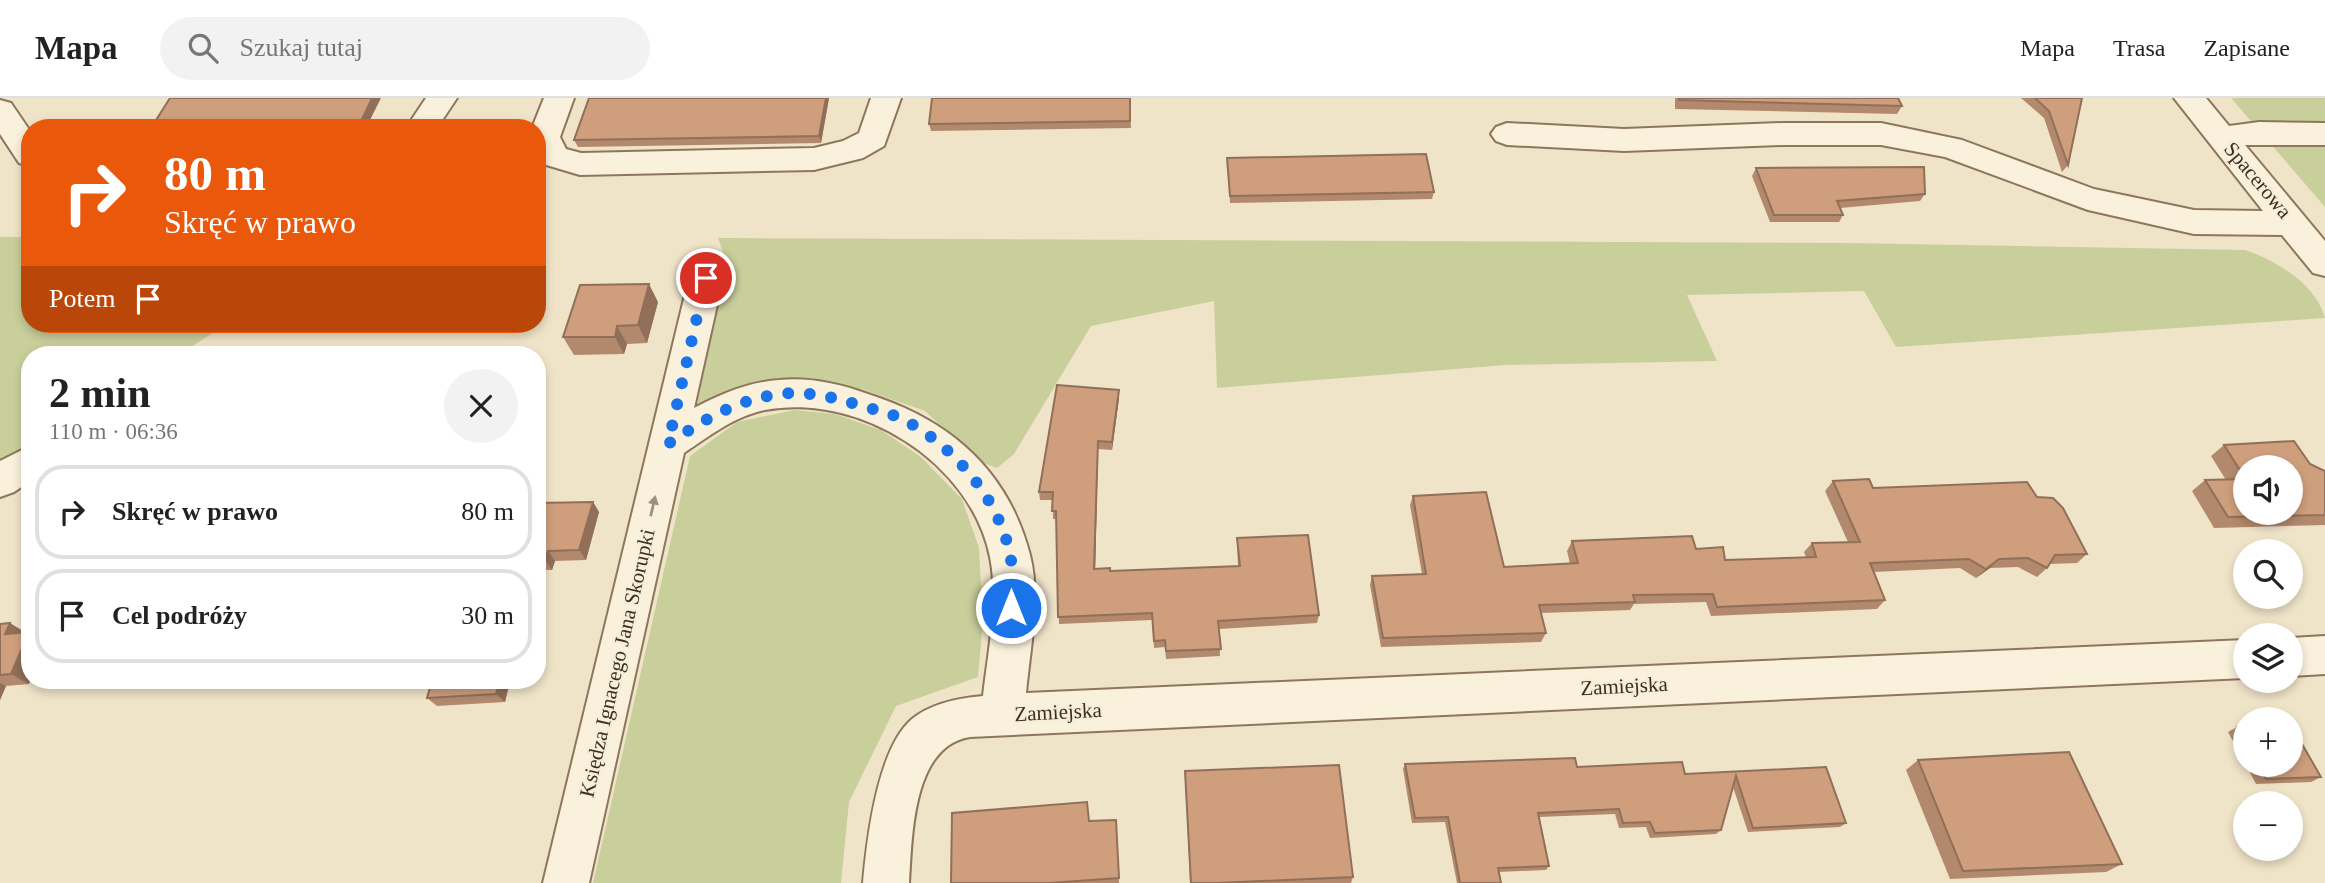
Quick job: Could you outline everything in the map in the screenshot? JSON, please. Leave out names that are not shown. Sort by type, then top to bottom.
[{"type":"street","points":[[427,119],[442,98]]},
{"type":"street","points":[[546,132],[559,98]]},
{"type":"street","points":[[546,141],[554,156],[580,164],[814,159],[852,150],[873,139],[886,98]]},
{"type":"street","name":"Spacerowa","points":[[2189,98],[2325,264]]},
{"type":"street","points":[[0,110],[21,142]]},
{"type":"street","points":[[2222,137],[2259,133],[2325,134]]},
{"type":"street","points":[[1507,134],[1624,140],[1783,134],[1881,134],[1951,148],[2088,198],[2194,222],[2294,223]]},
{"type":"street","name":"Księdza Ignacego Jana Skorupki","points":[[566,883],[706,278]]},
{"type":"street","points":[[668,444],[712,414],[745,401],[776,394],[810,393],[833,396],[890,414],[937,442],[974,479],[989,501],[1010,558],[1013,589],[1003,714]]},
{"type":"street","points":[[0,481],[21,467]]},
{"type":"street","points":[[2303,656],[2325,655]]},
{"type":"street","name":"Zamiejska","points":[[887,883],[890,834],[900,787],[917,747],[937,725],[959,719],[1003,714],[2233,660]]},
{"type":"green space","points":[[2231,98],[2325,98],[2325,207]]},
{"type":"green space","points":[[0,237],[21,237],[21,333],[212,333],[193,346],[21,346],[21,458],[0,471]]},
{"type":"green space","points":[[718,238],[1850,243],[2245,250],[2270,260],[2304,284],[2320,305],[2325,318],[1896,347],[1864,291],[1687,295],[1717,361],[1506,365],[1217,388],[1214,301],[1091,326],[1014,454],[997,468],[978,461],[925,411],[862,389],[785,379],[726,393],[696,408],[727,263]]},
{"type":"green space","points":[[794,410],[835,414],[881,430],[921,457],[962,499],[979,548],[983,621],[978,677],[896,706],[849,802],[841,883],[593,883],[690,456],[737,422]]},
{"type":"building","points":[[170,98],[372,98],[362,119],[157,119]]},
{"type":"building","points":[[589,98],[826,98],[819,136],[574,140]]},
{"type":"building","points":[[932,98],[1130,98],[1130,121],[929,124]]},
{"type":"building","points":[[1898,98],[1902,106],[1679,100]]},
{"type":"building","points":[[2035,98],[2082,98],[2068,165],[2049,111]]},
{"type":"building","points":[[1426,154],[1434,192],[1230,196],[1227,158]]},
{"type":"building","points":[[1924,167],[1925,194],[1837,201],[1843,215],[1774,215],[1756,168]]},
{"type":"building","points":[[649,284],[638,325],[617,326],[615,337],[563,337],[580,285]]},
{"type":"building","points":[[1057,385],[1119,390],[1112,442],[1098,441],[1094,569],[1110,568],[1110,571],[1240,566],[1237,538],[1308,535],[1319,615],[1218,621],[1221,649],[1166,651],[1165,640],[1154,641],[1152,613],[1058,617],[1056,511],[1052,511],[1053,492],[1039,492]]},
{"type":"building","points":[[2294,441],[2310,464],[2325,471],[2325,515],[2303,515],[2303,455],[2233,455],[2233,459],[2224,445]]},
{"type":"building","points":[[1869,479],[1873,488],[2027,482],[2037,497],[2053,498],[2063,508],[2087,554],[2055,555],[2047,568],[2028,558],[1999,559],[1986,569],[1969,559],[1870,563],[1885,600],[1717,607],[1713,594],[1633,595],[1635,602],[1539,605],[1546,633],[1383,638],[1372,576],[1426,574],[1413,496],[1486,492],[1504,567],[1578,563],[1572,541],[1692,536],[1696,549],[1723,547],[1725,560],[1816,557],[1812,543],[1860,542],[1833,481]]},
{"type":"building","points":[[2233,479],[2233,517],[2228,517],[2205,480]]},
{"type":"building","points":[[593,502],[579,550],[548,551],[546,557],[546,503]]},
{"type":"building","points":[[10,623],[5,634],[21,633],[21,651],[11,674],[0,675],[0,624]]},
{"type":"building","points":[[430,689],[497,689],[496,694],[427,698]]},
{"type":"building","points":[[2303,746],[2321,777],[2266,779],[2265,777],[2303,777]]},
{"type":"building","points":[[2069,752],[2122,864],[1963,871],[1918,760]]},
{"type":"building","points":[[1575,758],[1577,767],[1682,762],[1685,774],[1826,767],[1846,823],[1753,828],[1736,776],[1721,830],[1655,833],[1650,822],[1623,823],[1619,809],[1538,813],[1549,866],[1498,868],[1501,883],[1460,883],[1448,817],[1415,818],[1405,764]]},
{"type":"building","points":[[1339,765],[1353,877],[1191,883],[1185,771]]},
{"type":"building","points":[[1087,802],[1089,821],[1116,820],[1119,878],[1049,883],[951,883],[952,813]]},
{"type":"route","points":[[706,278],[668,444],[712,414],[745,401],[776,394],[810,393],[833,396],[890,414],[937,442],[974,479],[989,501],[1010,558],[1013,589],[1011,608]]}]
